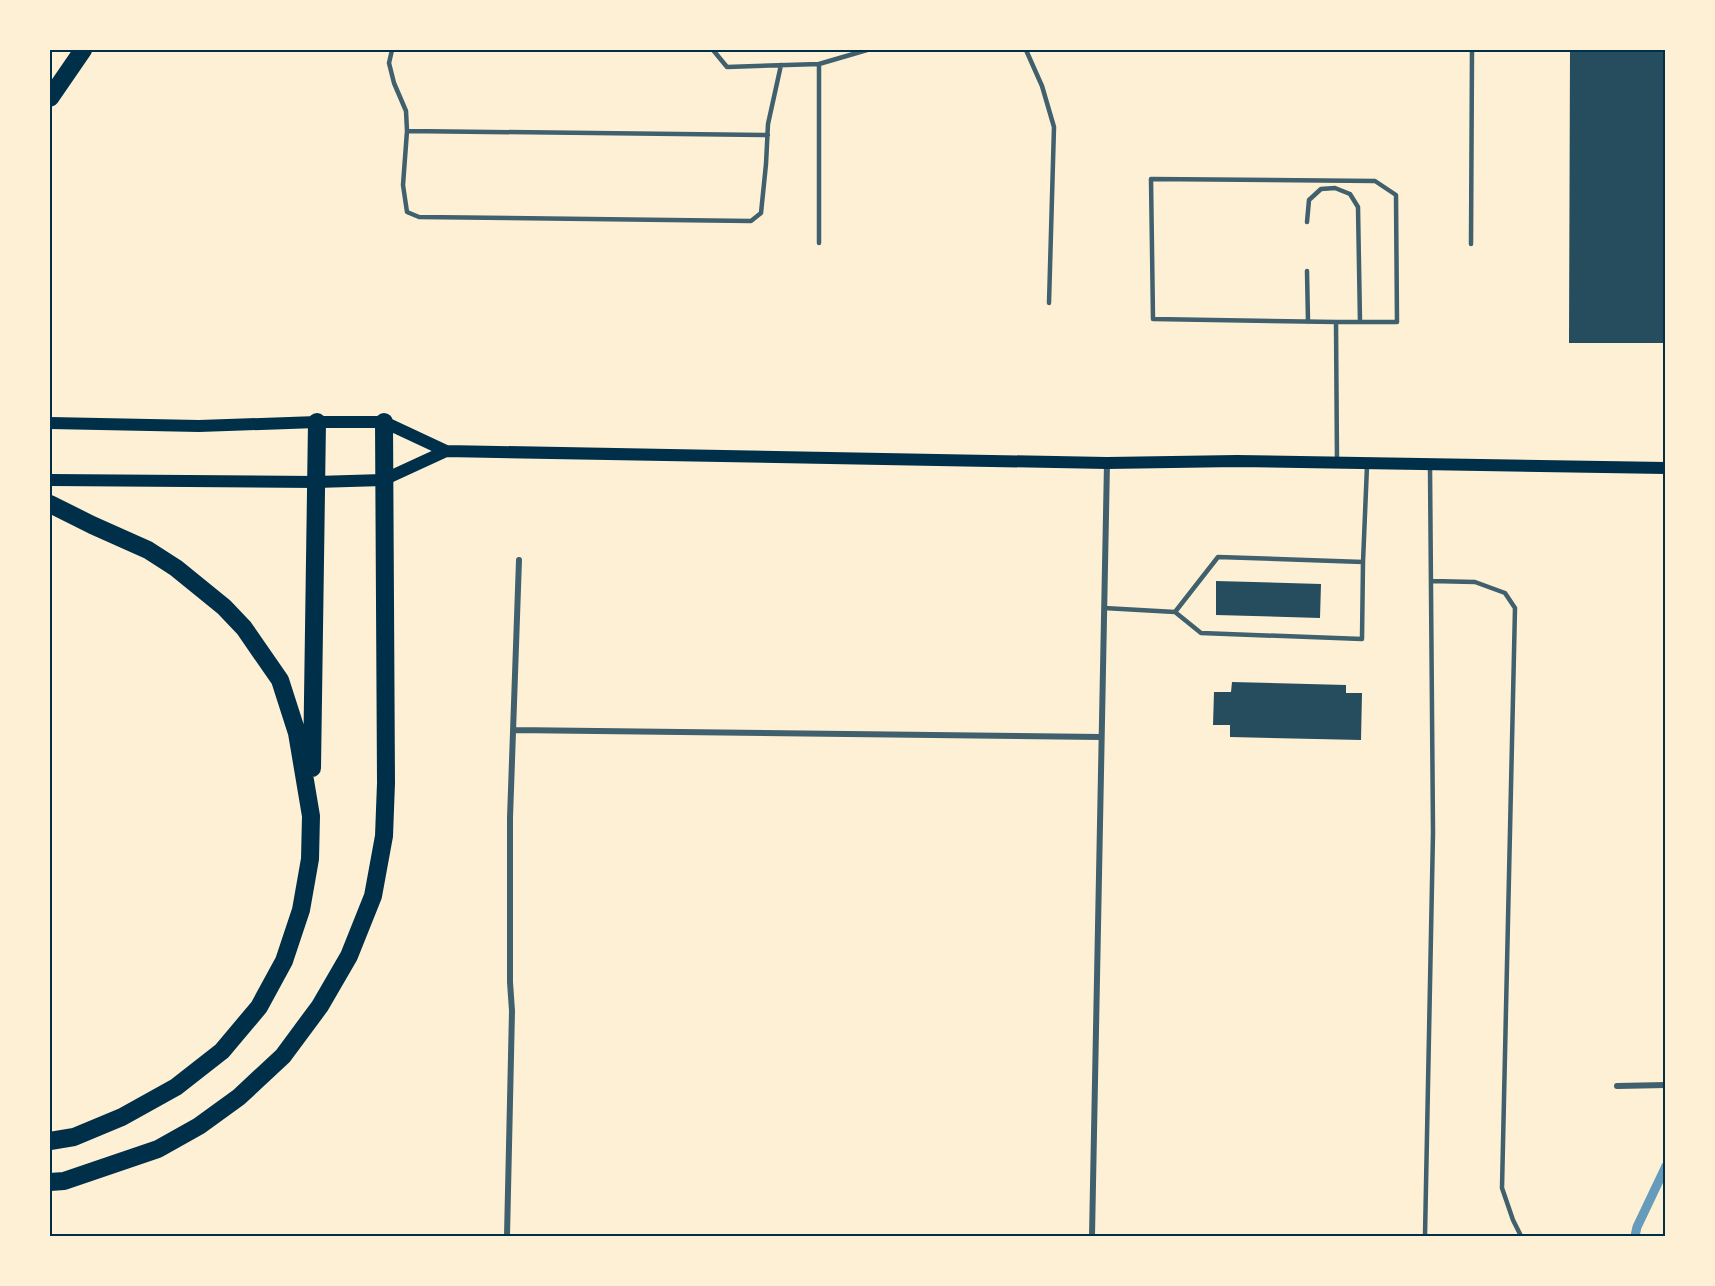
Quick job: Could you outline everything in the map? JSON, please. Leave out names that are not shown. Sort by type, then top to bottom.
[{"type":"highway","points":[[50,98],[82,50]]},
{"type":"highway","points":[[50,1141],[74,1137],[122,1117],[176,1087],[222,1051],[259,1007],[284,962],[301,910],[310,859],[317,422]]},
{"type":"highway","points":[[50,1182],[64,1180],[158,1149],[199,1126],[239,1097],[284,1056],[320,1006],[349,956],[373,896],[384,836],[386,783],[384,422]]},
{"type":"highway","points":[[50,504],[148,550],[167,562],[200,586],[244,628],[280,680],[297,732],[311,816]]},
{"type":"main road","points":[[50,423],[199,426],[384,422],[446,450],[1107,463],[1237,461],[1665,468]]},
{"type":"main road","points":[[50,480],[316,482],[383,480],[446,450]]},
{"type":"street","points":[[1092,1236],[1107,463]]},
{"type":"street","points":[[507,1236],[512,1011],[510,818],[519,560]]},
{"type":"street","points":[[513,730],[1101,737]]},
{"type":"street","points":[[1617,1086],[1665,1085]]},
{"type":"lane","points":[[392,50],[389,63],[394,83],[406,111],[407,131],[403,185],[407,212],[419,217],[751,221],[761,213],[768,124],[781,65]]},
{"type":"lane","points":[[713,50],[727,67],[819,64],[867,50]]},
{"type":"lane","points":[[1026,50],[1042,86],[1054,127],[1049,303]]},
{"type":"lane","points":[[1471,244],[1472,50]]},
{"type":"lane","points":[[819,64],[819,243]]},
{"type":"lane","points":[[407,131],[768,135]]},
{"type":"lane","points":[[1150,179],[1375,181],[1396,195],[1397,322],[1308,322],[1153,319],[1150,179]]},
{"type":"lane","points":[[1307,222],[1309,200],[1321,189],[1335,188],[1350,194],[1358,207],[1360,322]]},
{"type":"lane","points":[[1307,271],[1308,322]]},
{"type":"lane","points":[[1336,322],[1337,463]]},
{"type":"lane","points":[[1104,608],[1175,612],[1201,633],[1362,639],[1367,463]]},
{"type":"lane","points":[[1425,1236],[1433,833],[1430,464]]},
{"type":"lane","points":[[1175,612],[1218,558],[1363,562]]},
{"type":"lane","points":[[1431,581],[1476,582],[1505,593],[1515,608],[1502,1188],[1521,1236]]},
{"type":"building","points":[[1570,50],[1666,50],[1666,343],[1569,343]]},
{"type":"building","points":[[1216,581],[1321,584],[1320,618],[1216,615]]},
{"type":"building","points":[[1232,682],[1346,685],[1346,693],[1362,693],[1361,740],[1230,737],[1230,725],[1213,725],[1214,692],[1231,692]]},
{"type":"waterway","points":[[1635,1236],[1637,1227],[1666,1166]]}]
